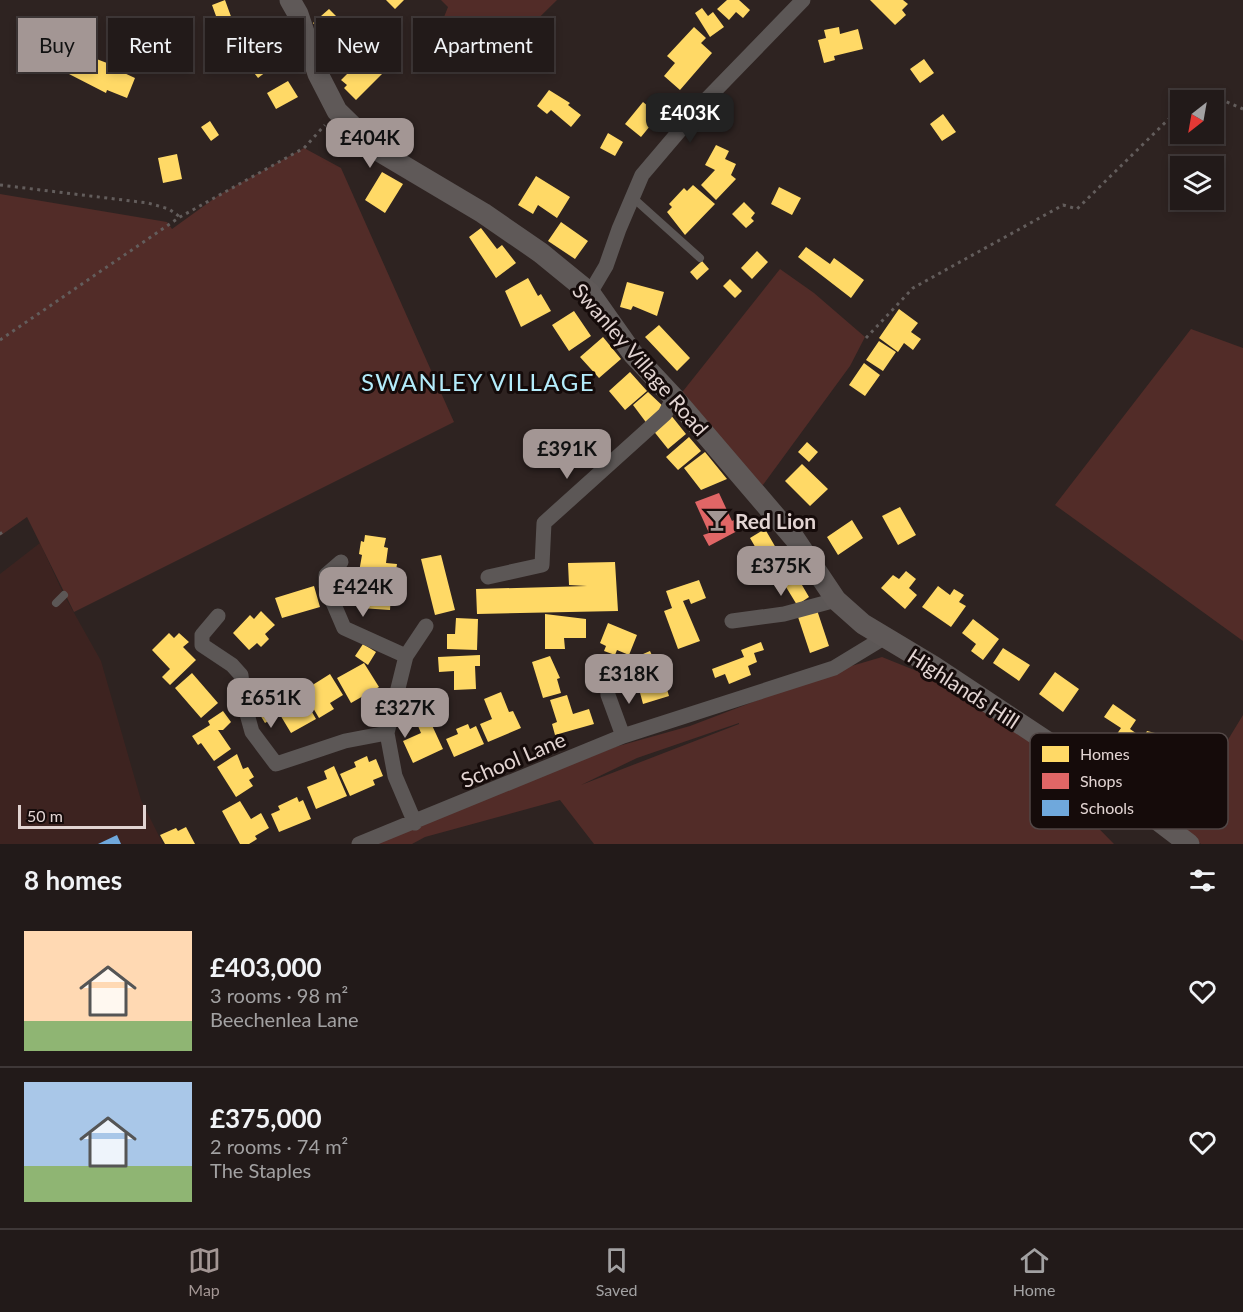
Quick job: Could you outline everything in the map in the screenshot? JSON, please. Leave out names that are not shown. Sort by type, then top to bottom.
[{"type":"street","points":[[590,293],[606,266],[642,176],[704,102],[803,0]]},
{"type":"street","name":"Swanley Village Road","points":[[297,5],[318,74],[337,111],[377,150],[483,213],[541,253],[590,293],[633,354],[674,397],[795,539],[836,600],[863,624],[885,637]]},
{"type":"street","points":[[488,577],[542,566],[544,523],[665,414],[674,397]]},
{"type":"street","points":[[341,562],[326,575],[326,586],[344,628],[406,656]]},
{"type":"street","points":[[732,621],[784,614],[836,600]]},
{"type":"street","points":[[218,616],[202,635],[202,645],[232,665],[241,675],[244,703],[252,732],[276,764],[345,741],[387,733]]},
{"type":"street","points":[[416,823],[395,776],[387,733],[406,656],[426,626]]},
{"type":"street","name":"School Lane","points":[[358,844],[416,823],[623,736],[834,668],[885,637]]},
{"type":"street","name":"Highlands Hill","points":[[885,637],[1034,733]]},
{"type":"street","points":[[607,678],[608,695],[623,736]]},
{"type":"street","name":"Highlands Hill","points":[[1169,829],[1189,844]]},
{"type":"lane","points":[[632,197],[700,258]]},
{"type":"lane","points":[[56,603],[64,595]]},
{"type":"path","points":[[1224,101],[1243,109]]},
{"type":"path","points":[[0,340],[180,217],[304,148],[337,111]]},
{"type":"path","points":[[866,338],[913,288],[1063,205],[1077,209],[1170,118]]},
{"type":"path","points":[[0,185],[148,203],[170,209],[180,217]]},
{"type":"shaded area","points":[[441,0],[557,0],[539,18],[444,18],[448,7]]},
{"type":"shaded area","points":[[304,148],[341,168],[454,422],[74,612],[27,517],[0,536],[0,194],[167,222],[172,229],[219,195]]},
{"type":"shaded area","points":[[780,269],[814,293],[865,337],[850,366],[757,493],[676,400]]},
{"type":"shaded area","points":[[1191,329],[1243,348],[1243,641],[1055,505]]},
{"type":"shaded area","points":[[40,543],[64,595],[101,661],[141,800],[163,844],[0,844],[0,574]]},
{"type":"shaded area","points":[[882,657],[939,680],[1030,738],[1030,829],[1099,829],[1114,844],[594,844],[560,800],[425,837],[412,844],[368,844],[615,747],[690,726],[831,672]],"holes":[[[739,723],[739,724],[581,785],[637,758]]]},
{"type":"shaded area","points":[[1243,715],[1243,844],[1201,844],[1178,829],[1228,829],[1228,740]]},
{"type":"building: Homes","points":[[225,0],[232,18],[217,18],[212,5]]},
{"type":"building: Homes","points":[[386,0],[404,0],[395,9]]},
{"type":"building: Homes","points":[[727,0],[739,0],[750,10],[743,18],[736,12],[729,20],[717,9]]},
{"type":"building: Homes","points":[[870,0],[903,0],[908,4],[902,10],[906,15],[895,25]]},
{"type":"building: Homes","points":[[702,8],[708,16],[713,12],[724,27],[710,37],[695,13]]},
{"type":"building: Homes","points":[[329,9],[338,18],[319,18]]},
{"type":"building: Homes","points":[[694,27],[706,38],[701,43],[712,53],[680,90],[664,76],[675,63],[667,56]]},
{"type":"building: Homes","points":[[839,27],[840,34],[858,29],[863,49],[834,56],[835,60],[824,63],[818,40],[826,38],[824,30]]},
{"type":"building: Homes","points":[[96,59],[108,62],[108,72],[122,72],[135,78],[127,98],[107,90],[106,93],[69,74],[70,72],[96,72]]},
{"type":"building: Homes","points":[[924,59],[934,73],[920,83],[910,69]]},
{"type":"building: Homes","points":[[254,72],[266,72],[258,78]]},
{"type":"building: Homes","points":[[349,72],[380,72],[382,74],[356,100],[344,88],[347,85],[341,80]]},
{"type":"building: Homes","points":[[288,81],[298,97],[276,109],[267,93]]},
{"type":"building: Homes","points":[[549,90],[570,103],[568,105],[581,115],[571,127],[551,110],[547,114],[537,106]]},
{"type":"building: Homes","points":[[643,102],[659,115],[641,137],[625,124]]},
{"type":"building: Homes","points":[[943,114],[956,132],[942,141],[930,124]]},
{"type":"building: Homes","points":[[210,121],[219,135],[211,141],[201,127]]},
{"type":"building: Homes","points":[[608,133],[623,142],[615,156],[600,148]]},
{"type":"building: Homes","points":[[716,145],[729,151],[725,159],[736,164],[731,175],[736,179],[716,200],[701,185],[715,170],[705,165]]},
{"type":"building: Homes","points":[[177,154],[182,179],[163,183],[158,158]]},
{"type":"building: Homes","points":[[382,172],[403,184],[385,213],[365,200]]},
{"type":"building: Homes","points":[[536,176],[570,197],[557,218],[538,205],[533,214],[518,205]]},
{"type":"building: Homes","points":[[693,185],[715,204],[685,235],[667,212],[672,207],[669,204],[684,188],[687,191]]},
{"type":"building: Homes","points":[[779,187],[801,198],[792,215],[771,204]]},
{"type":"building: Homes","points":[[744,202],[755,213],[751,218],[754,221],[746,228],[732,214]]},
{"type":"building: Homes","points":[[561,222],[588,241],[575,259],[548,241]]},
{"type":"building: Homes","points":[[481,228],[497,249],[502,245],[516,263],[496,278],[469,237]]},
{"type":"building: Homes","points":[[806,247],[830,264],[834,258],[864,280],[851,298],[798,257]]},
{"type":"building: Homes","points":[[757,251],[768,262],[752,279],[741,268]]},
{"type":"building: Homes","points":[[702,261],[709,269],[697,280],[690,272]]},
{"type":"building: Homes","points":[[528,278],[538,296],[541,294],[551,311],[521,327],[505,291]]},
{"type":"building: Homes","points":[[730,279],[742,291],[735,298],[723,286]]},
{"type":"building: Homes","points":[[627,282],[664,292],[657,316],[633,306],[631,310],[620,307]]},
{"type":"building: Homes","points":[[899,309],[918,323],[911,332],[921,339],[913,350],[904,343],[898,352],[879,338]]},
{"type":"building: Homes","points":[[574,311],[591,336],[569,351],[552,325]]},
{"type":"building: Homes","points":[[659,325],[690,358],[677,371],[645,337]]},
{"type":"building: Homes","points":[[603,337],[621,359],[599,378],[580,357]]},
{"type":"building: Homes","points":[[879,341],[896,352],[883,371],[866,360]]},
{"type":"building: Homes","points":[[864,363],[880,375],[865,396],[849,385]]},
{"type":"building: Homes","points":[[630,372],[647,391],[625,410],[609,391]]},
{"type":"building: Homes","points":[[648,392],[666,409],[648,425],[633,405]]},
{"type":"building: Homes","points":[[670,414],[686,434],[668,449],[652,429]]},
{"type":"building: Homes","points":[[689,437],[701,451],[678,470],[666,457]]},
{"type":"building: Homes","points":[[807,442],[818,452],[809,462],[798,452]]},
{"type":"building: Homes","points":[[705,452],[727,479],[701,490],[684,468]]},
{"type":"building: Homes","points":[[802,464],[828,489],[810,506],[785,481]]},
{"type":"building: Homes","points":[[900,507],[916,535],[898,545],[882,516]]},
{"type":"building: Homes","points":[[852,520],[863,538],[838,555],[827,537]]},
{"type":"building: Homes","points":[[765,529],[776,548],[761,557],[750,538]]},
{"type":"building: Homes","points":[[365,535],[386,538],[384,547],[388,548],[386,563],[397,564],[395,577],[359,572],[362,555],[359,554],[361,541],[364,542]]},
{"type":"building: Homes","points":[[441,555],[455,610],[435,615],[421,559]]},
{"type":"building: Homes","points":[[615,562],[618,611],[477,614],[476,589],[587,586],[569,585],[568,563]]},
{"type":"building: Homes","points":[[792,568],[809,597],[797,605],[786,587],[779,592],[772,581]]},
{"type":"building: Homes","points":[[906,571],[916,579],[909,588],[917,595],[905,609],[881,588],[893,575],[899,579]]},
{"type":"building: Homes","points":[[363,577],[392,578],[390,610],[361,608]]},
{"type":"building: Homes","points":[[699,580],[706,598],[691,604],[689,599],[683,601],[700,641],[678,649],[664,611],[672,608],[666,591]]},
{"type":"building: Homes","points":[[314,586],[320,607],[282,618],[275,598]]},
{"type":"building: Homes","points":[[938,586],[950,595],[954,589],[964,595],[959,602],[966,606],[951,627],[922,607]]},
{"type":"building: Homes","points":[[817,610],[829,646],[810,653],[798,617]]},
{"type":"building: Homes","points":[[261,611],[275,625],[265,634],[269,639],[261,647],[257,643],[249,650],[233,633],[250,615],[254,619]]},
{"type":"building: Homes","points":[[545,614],[586,619],[586,638],[564,638],[565,649],[545,649]]},
{"type":"building: Homes","points":[[456,618],[478,619],[477,650],[447,649],[447,634],[455,634]]},
{"type":"building: Homes","points":[[973,619],[999,639],[983,660],[971,651],[976,644],[962,633]]},
{"type":"building: Homes","points":[[608,623],[637,635],[629,655],[617,650],[615,655],[604,651],[606,646],[600,643]]},
{"type":"building: Homes","points":[[169,633],[174,638],[179,633],[189,642],[183,647],[196,660],[170,685],[162,677],[170,669],[152,650]]},
{"type":"building: Homes","points":[[761,642],[764,650],[754,653],[757,662],[748,666],[751,675],[729,684],[725,674],[715,678],[712,669],[744,657],[741,650]]},
{"type":"building: Homes","points":[[363,644],[376,652],[368,665],[355,656]]},
{"type":"building: Homes","points":[[1003,648],[1030,665],[1019,681],[993,663]]},
{"type":"building: Homes","points":[[650,651],[656,664],[641,670],[636,657]]},
{"type":"building: Homes","points":[[480,655],[480,666],[475,666],[476,689],[454,690],[454,671],[439,672],[438,657]]},
{"type":"building: Homes","points":[[550,656],[560,678],[557,679],[561,693],[543,698],[532,662]]},
{"type":"building: Homes","points":[[364,663],[379,687],[351,703],[337,678]]},
{"type":"building: Homes","points":[[660,666],[669,696],[643,704],[639,689],[631,691],[626,677]]},
{"type":"building: Homes","points":[[1055,672],[1079,689],[1063,712],[1039,694]]},
{"type":"building: Homes","points":[[192,673],[218,703],[201,718],[175,688]]},
{"type":"building: Homes","points":[[330,674],[343,695],[330,703],[334,709],[319,718],[303,691]]},
{"type":"building: Homes","points":[[501,692],[509,712],[513,711],[521,728],[488,742],[480,724],[492,719],[484,699]]},
{"type":"building: Homes","points":[[301,693],[316,719],[291,733],[276,708]]},
{"type":"building: Homes","points":[[567,695],[573,714],[589,709],[594,724],[555,735],[552,724],[557,722],[550,700]]},
{"type":"building: Homes","points":[[270,703],[278,715],[265,723],[257,710]]},
{"type":"building: Homes","points":[[1113,704],[1136,720],[1130,729],[1136,733],[1118,733],[1121,728],[1104,717]]},
{"type":"building: Homes","points":[[223,711],[231,722],[223,730],[218,730],[231,749],[214,761],[201,743],[198,745],[192,736],[210,725],[208,721]]},
{"type":"building: Homes","points":[[430,721],[443,749],[413,763],[403,741],[421,733],[418,726]]},
{"type":"building: Homes","points":[[468,724],[470,729],[476,726],[484,744],[454,757],[446,739],[458,734],[456,729]]},
{"type":"building: Homes","points":[[237,754],[243,769],[248,767],[254,777],[249,780],[253,786],[236,797],[217,767]]},
{"type":"building: Homes","points":[[367,756],[369,762],[376,759],[383,776],[373,780],[375,785],[350,796],[340,774],[356,767],[354,762]]},
{"type":"building: Homes","points":[[334,766],[347,796],[316,809],[307,787],[327,779],[324,771]]},
{"type":"building: Homes","points":[[297,797],[299,802],[303,800],[311,819],[279,832],[271,814],[280,810],[278,806]]},
{"type":"building: Homes","points":[[240,801],[251,819],[261,813],[269,828],[255,836],[257,839],[249,844],[240,844],[222,811]]},
{"type":"building: Homes","points":[[186,827],[195,844],[165,844],[160,835],[176,828],[178,831]]},
{"type":"building: Shops","name":"Red Lion","points":[[719,493],[732,521],[736,519],[741,529],[709,546],[703,535],[709,533],[695,502]]},
{"type":"building: Schools","points":[[117,835],[121,844],[98,844]]},
{"type":"place","name":"Red Lion","points":[[717,520]]},
{"type":"district","name":"SWANLEY VILLAGE","points":[[478,381]]}]
